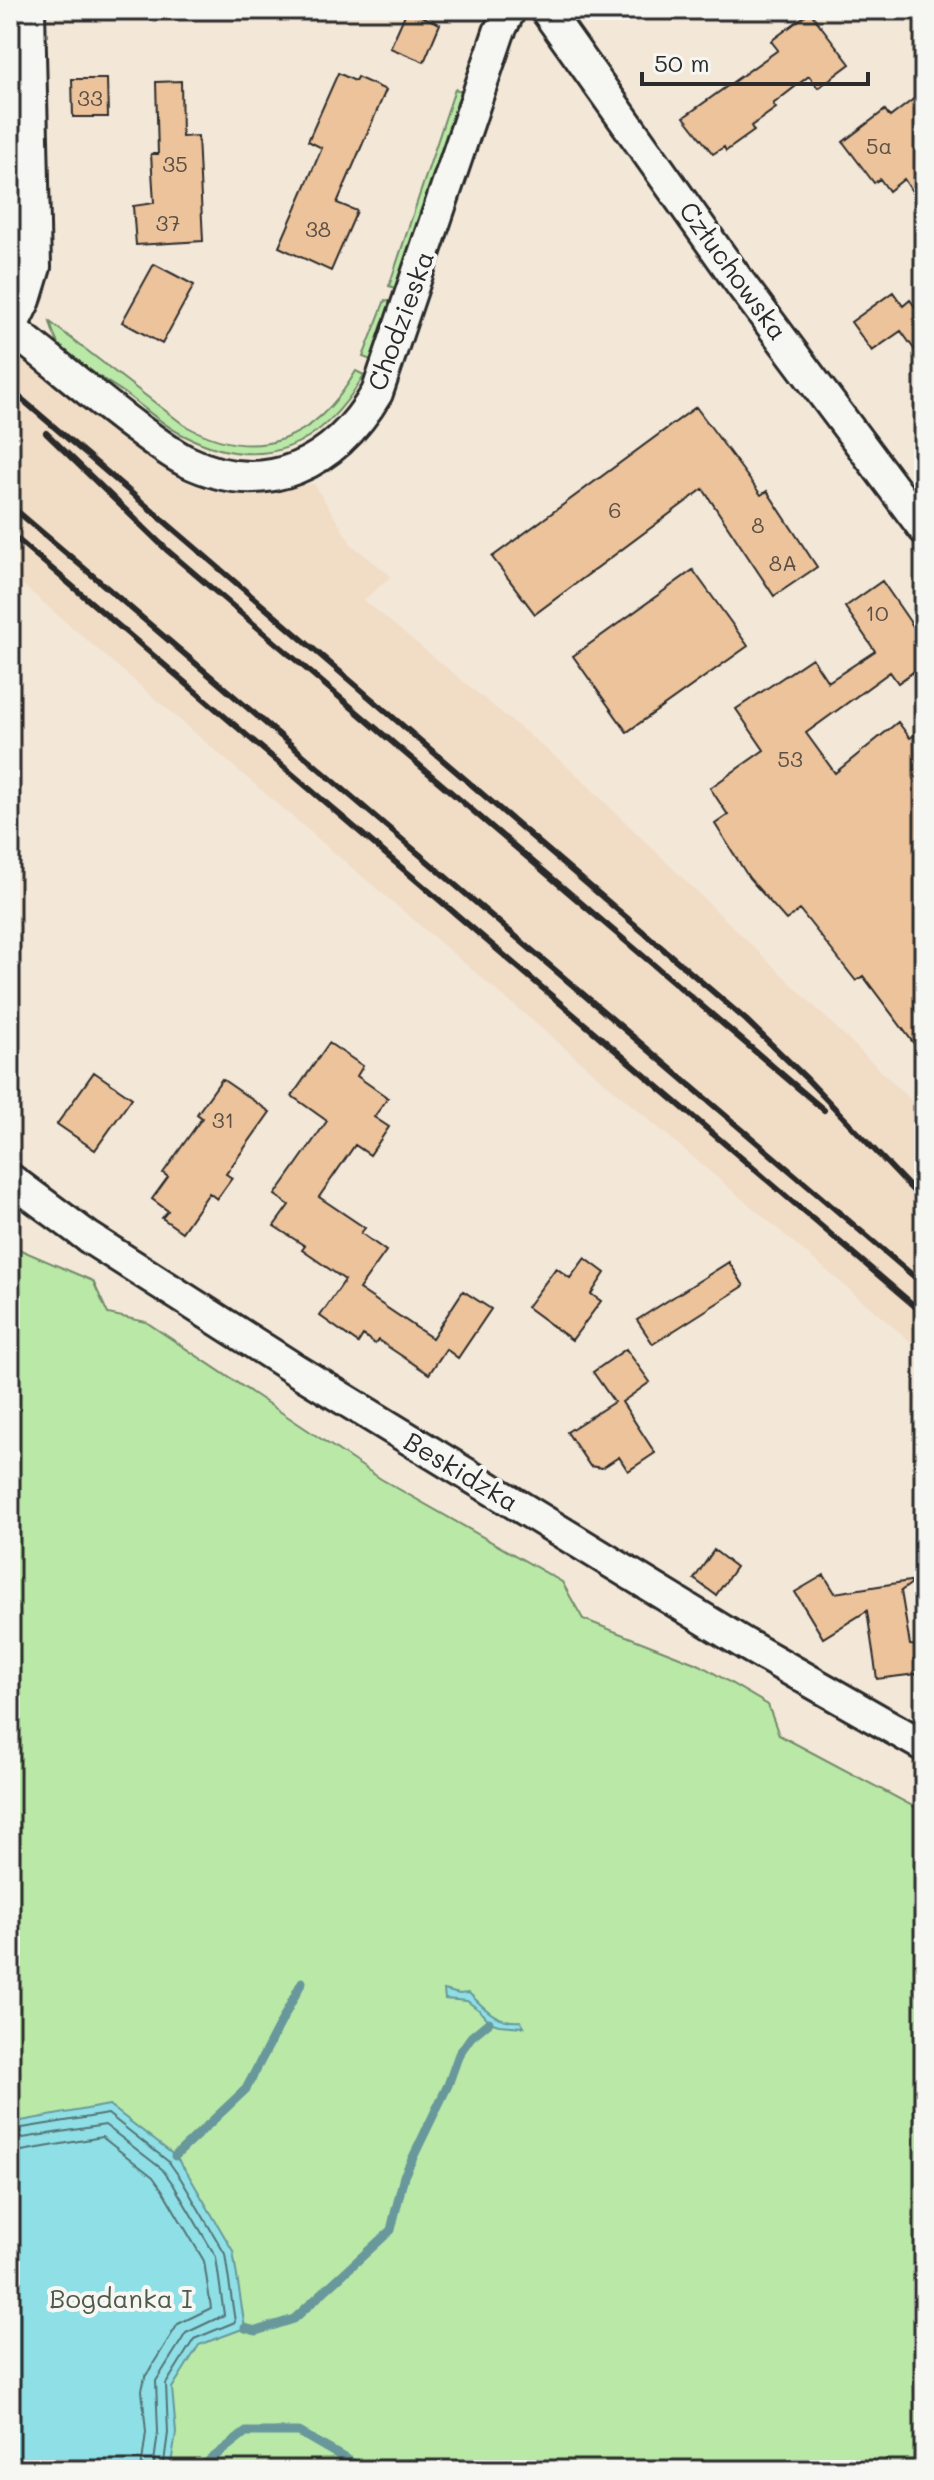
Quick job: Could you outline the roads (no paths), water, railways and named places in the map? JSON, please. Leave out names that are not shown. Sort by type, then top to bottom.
[{"type":"street","points":[[11,328],[25,300],[35,267],[29,10]]},
{"type":"street","name":"Chodzieska","points":[[11,328],[117,413],[186,460],[223,473],[255,476],[281,473],[318,459],[351,431],[377,393],[499,32],[510,10]]},
{"type":"street","name":"Człuchowska","points":[[546,10],[737,279],[924,529]]},
{"type":"street","name":"Beskidzka","points":[[10,1179],[88,1237],[293,1368],[745,1644],[924,1746]]},
{"type":"water","points":[[444,1990],[469,1993],[492,2014],[504,2020],[520,2021],[524,2027],[489,2022],[467,2001],[445,1999]]},
{"type":"water","name":"Bogdanka I","points":[[109,2105],[175,2156],[188,2174],[233,2251],[245,2328],[199,2345],[172,2388],[176,2433],[170,2470],[10,2470],[10,2123]]},
{"type":"waterway","points":[[175,2156],[246,2089],[302,1982]]},
{"type":"waterway","points":[[245,2328],[256,2331],[294,2319],[391,2230],[404,2176],[448,2085],[459,2054],[471,2037],[489,2022]]},
{"type":"waterway","points":[[197,2470],[246,2432],[299,2432],[356,2465],[418,2463],[425,2470]]},
{"type":"railway","points":[[10,389],[746,1020],[924,1202]]},
{"type":"railway","points":[[46,433],[168,551],[824,1110]]},
{"type":"railway","points":[[10,505],[924,1285]]},
{"type":"railway","points":[[10,533],[924,1314]]}]
